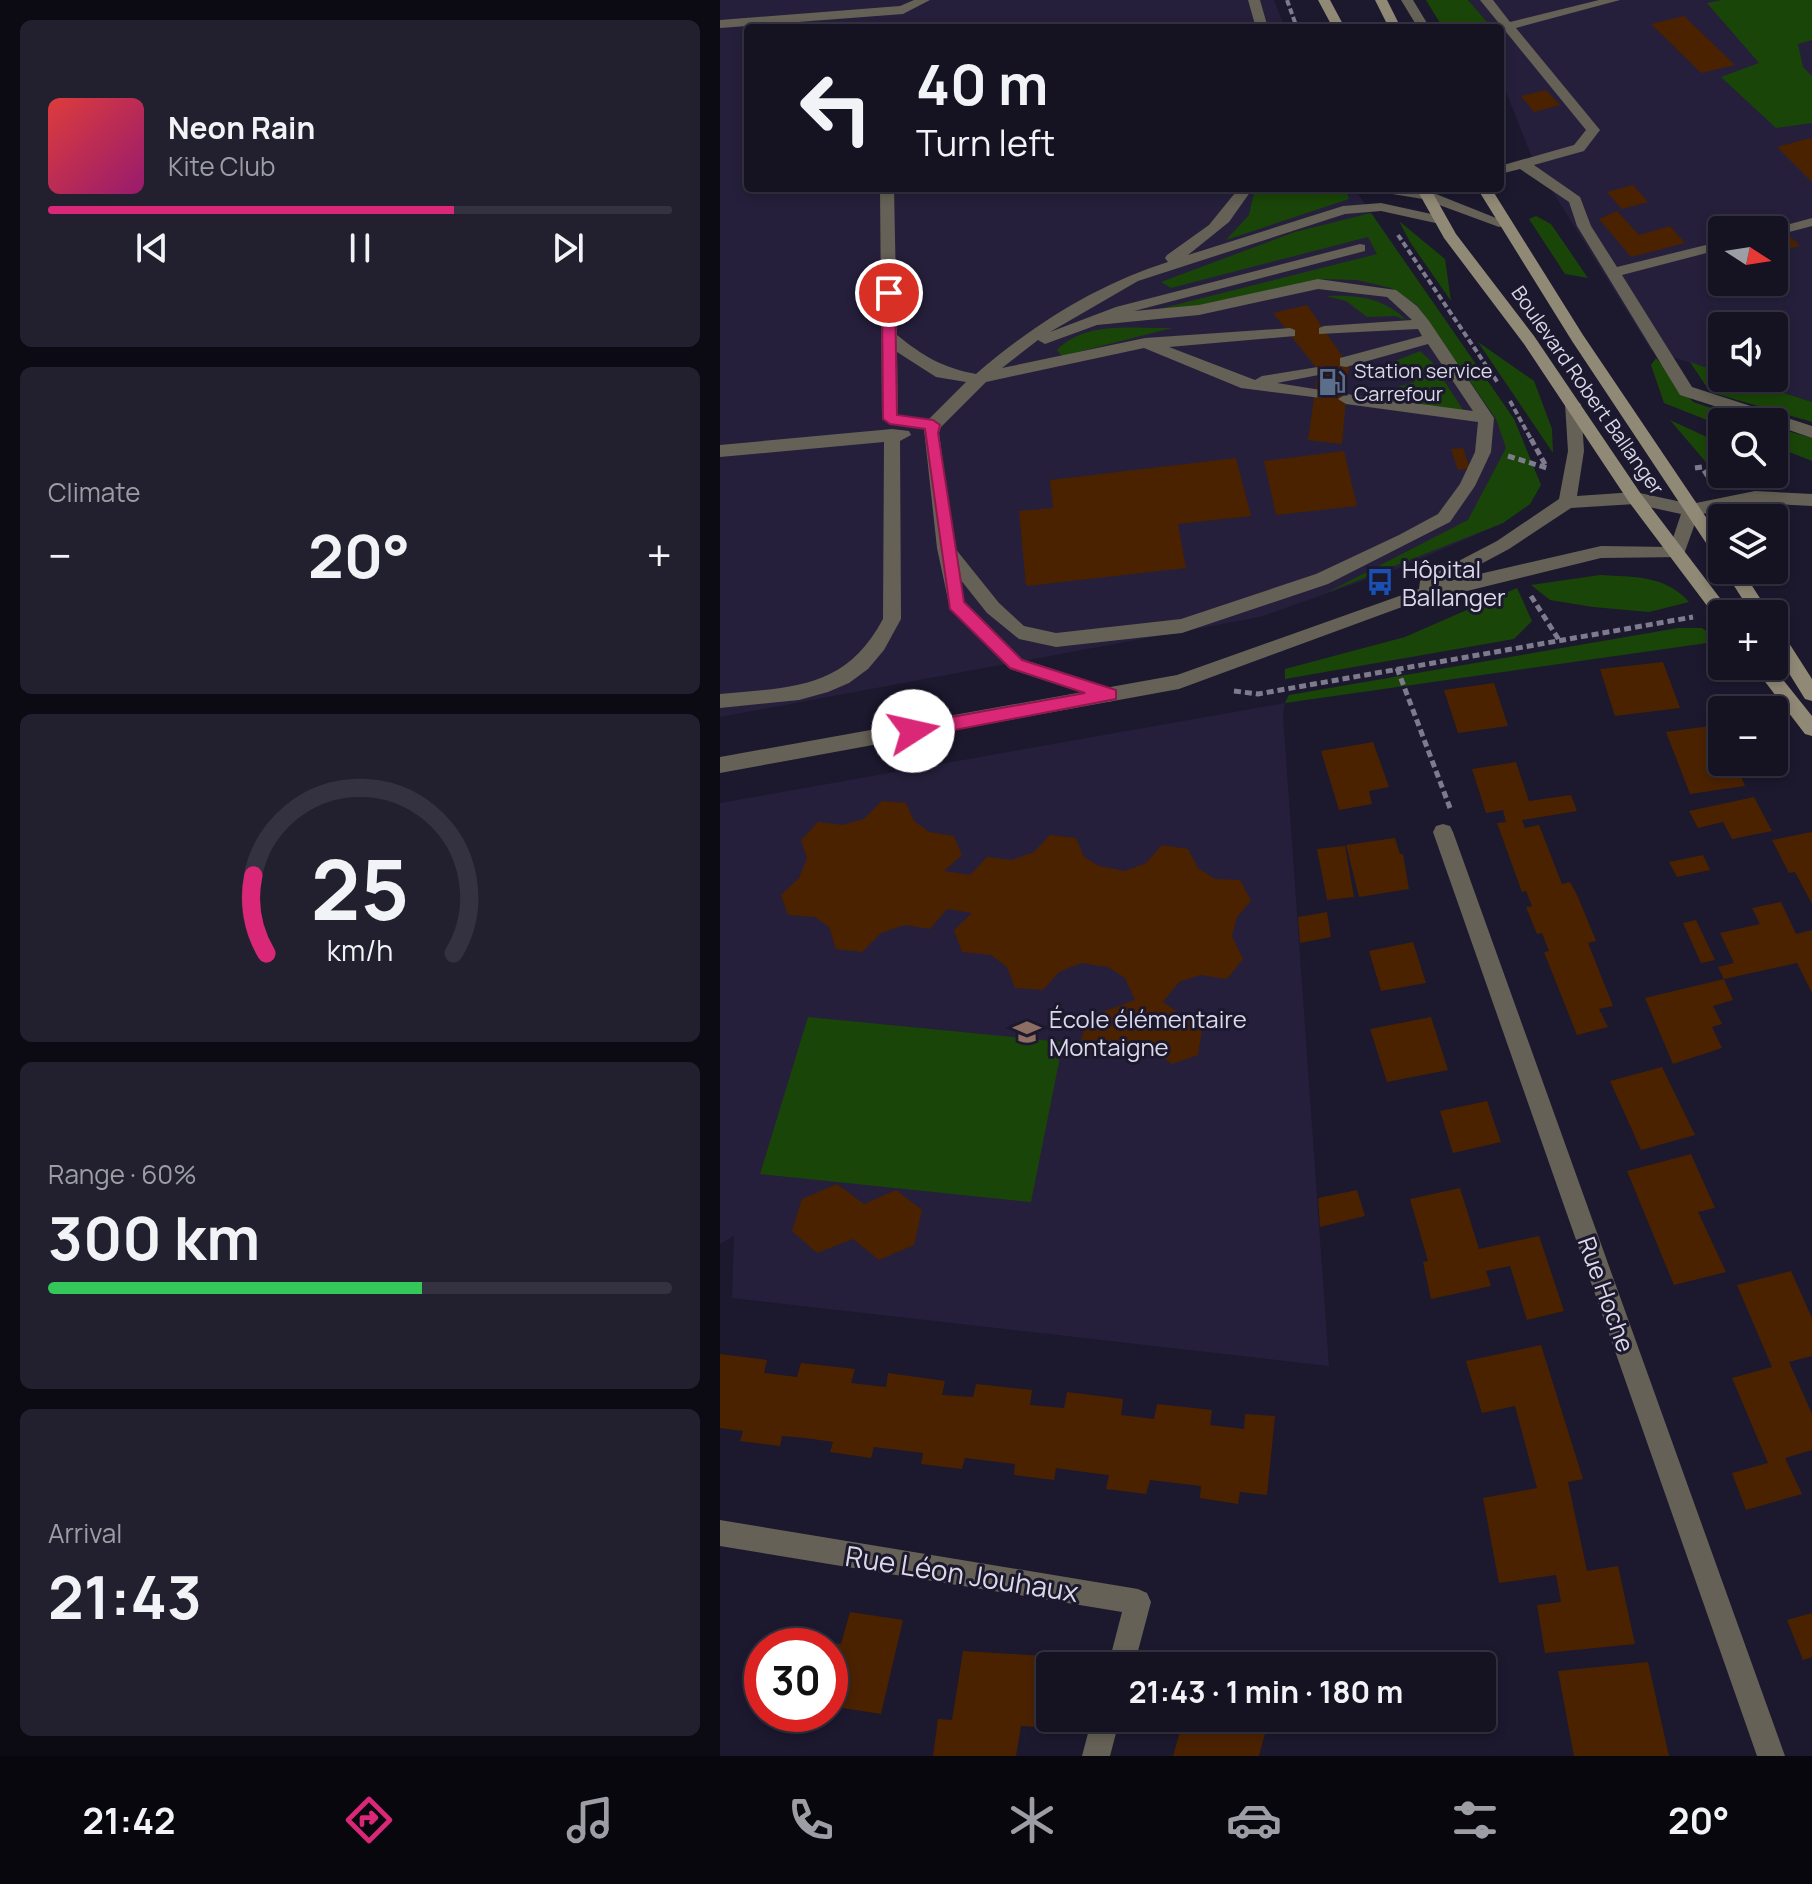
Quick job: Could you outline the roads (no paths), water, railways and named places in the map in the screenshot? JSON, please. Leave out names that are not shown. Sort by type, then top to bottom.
[{"type":"main road","points":[[1324,0],[1337,24]]},
{"type":"main road","points":[[1381,0],[1393,24]]},
{"type":"main road","name":"Boulevard Robert Ballanger","points":[[1425,192],[1440,220],[1573,404],[1635,498],[1712,600]]},
{"type":"main road","name":"Boulevard Robert Ballanger","points":[[1486,192],[1504,224],[1708,534]]},
{"type":"main road","points":[[1788,656],[1812,694]]},
{"type":"main road","points":[[1773,680],[1812,729]]},
{"type":"street","points":[[720,24],[903,10],[924,0]]},
{"type":"street","points":[[1254,0],[1261,24]]},
{"type":"street","points":[[1407,0],[1422,24]]},
{"type":"street","points":[[1486,0],[1593,130],[1579,148],[1504,169]]},
{"type":"street","points":[[1508,26],[1614,0]]},
{"type":"street","points":[[882,11],[883,24]]},
{"type":"street","points":[[1523,164],[1575,200],[1584,226],[1686,391],[1812,432]]},
{"type":"street","points":[[887,192],[890,419],[932,429]]},
{"type":"street","points":[[720,451],[932,429],[976,379],[1005,354],[1104,292],[1185,252],[1237,205],[1244,192]]},
{"type":"street","points":[[1426,192],[1504,224]]},
{"type":"street","points":[[1133,278],[1343,210],[1381,207],[1440,220]]},
{"type":"street","points":[[1788,228],[1812,222]]},
{"type":"street","points":[[1005,354],[1095,320],[1360,248]]},
{"type":"street","points":[[1613,273],[1708,249]]},
{"type":"street","points":[[946,548],[993,608],[1019,632],[1056,640],[1182,626],[1322,579],[1444,518],[1467,486],[1484,441],[1486,418],[1412,309],[1391,293],[1349,285],[1318,284],[1189,312],[1095,320]]},
{"type":"street","points":[[1324,331],[1428,331]]},
{"type":"street","points":[[1346,362],[1428,331]]},
{"type":"street","points":[[889,337],[917,360],[942,373],[976,379],[1145,343],[1290,333]]},
{"type":"street","points":[[1145,343],[1247,384],[1315,394]]},
{"type":"street","points":[[1247,384],[1318,370]]},
{"type":"street","points":[[1346,399],[1486,418]]},
{"type":"street","points":[[1567,502],[1576,451],[1573,404]]},
{"type":"street","points":[[932,429],[956,604],[1016,664],[1110,695]]},
{"type":"street","points":[[720,701],[823,688],[853,675],[880,647],[892,619],[892,435]]},
{"type":"street","points":[[1398,601],[1503,545],[1567,502],[1635,498],[1691,510],[1755,497],[1812,500]]},
{"type":"street","points":[[720,765],[1179,682],[1398,601],[1601,552],[1677,553],[1691,510]]},
{"type":"street","name":"Rue Hoche","points":[[1443,832],[1771,1756]]},
{"type":"street","name":"Rue Léon Jouhaux","points":[[720,1533],[1138,1602],[1125,1652]]},
{"type":"street","points":[[1096,1756],[1102,1732]]},
{"type":"place","name":"Station service Carrefour","points":[[1332,382]]},
{"type":"place","name":"Hôpital Ballanger","points":[[1380,582]]},
{"type":"place","name":"École élémentaire Montaigne","points":[[1027,1032]]}]
